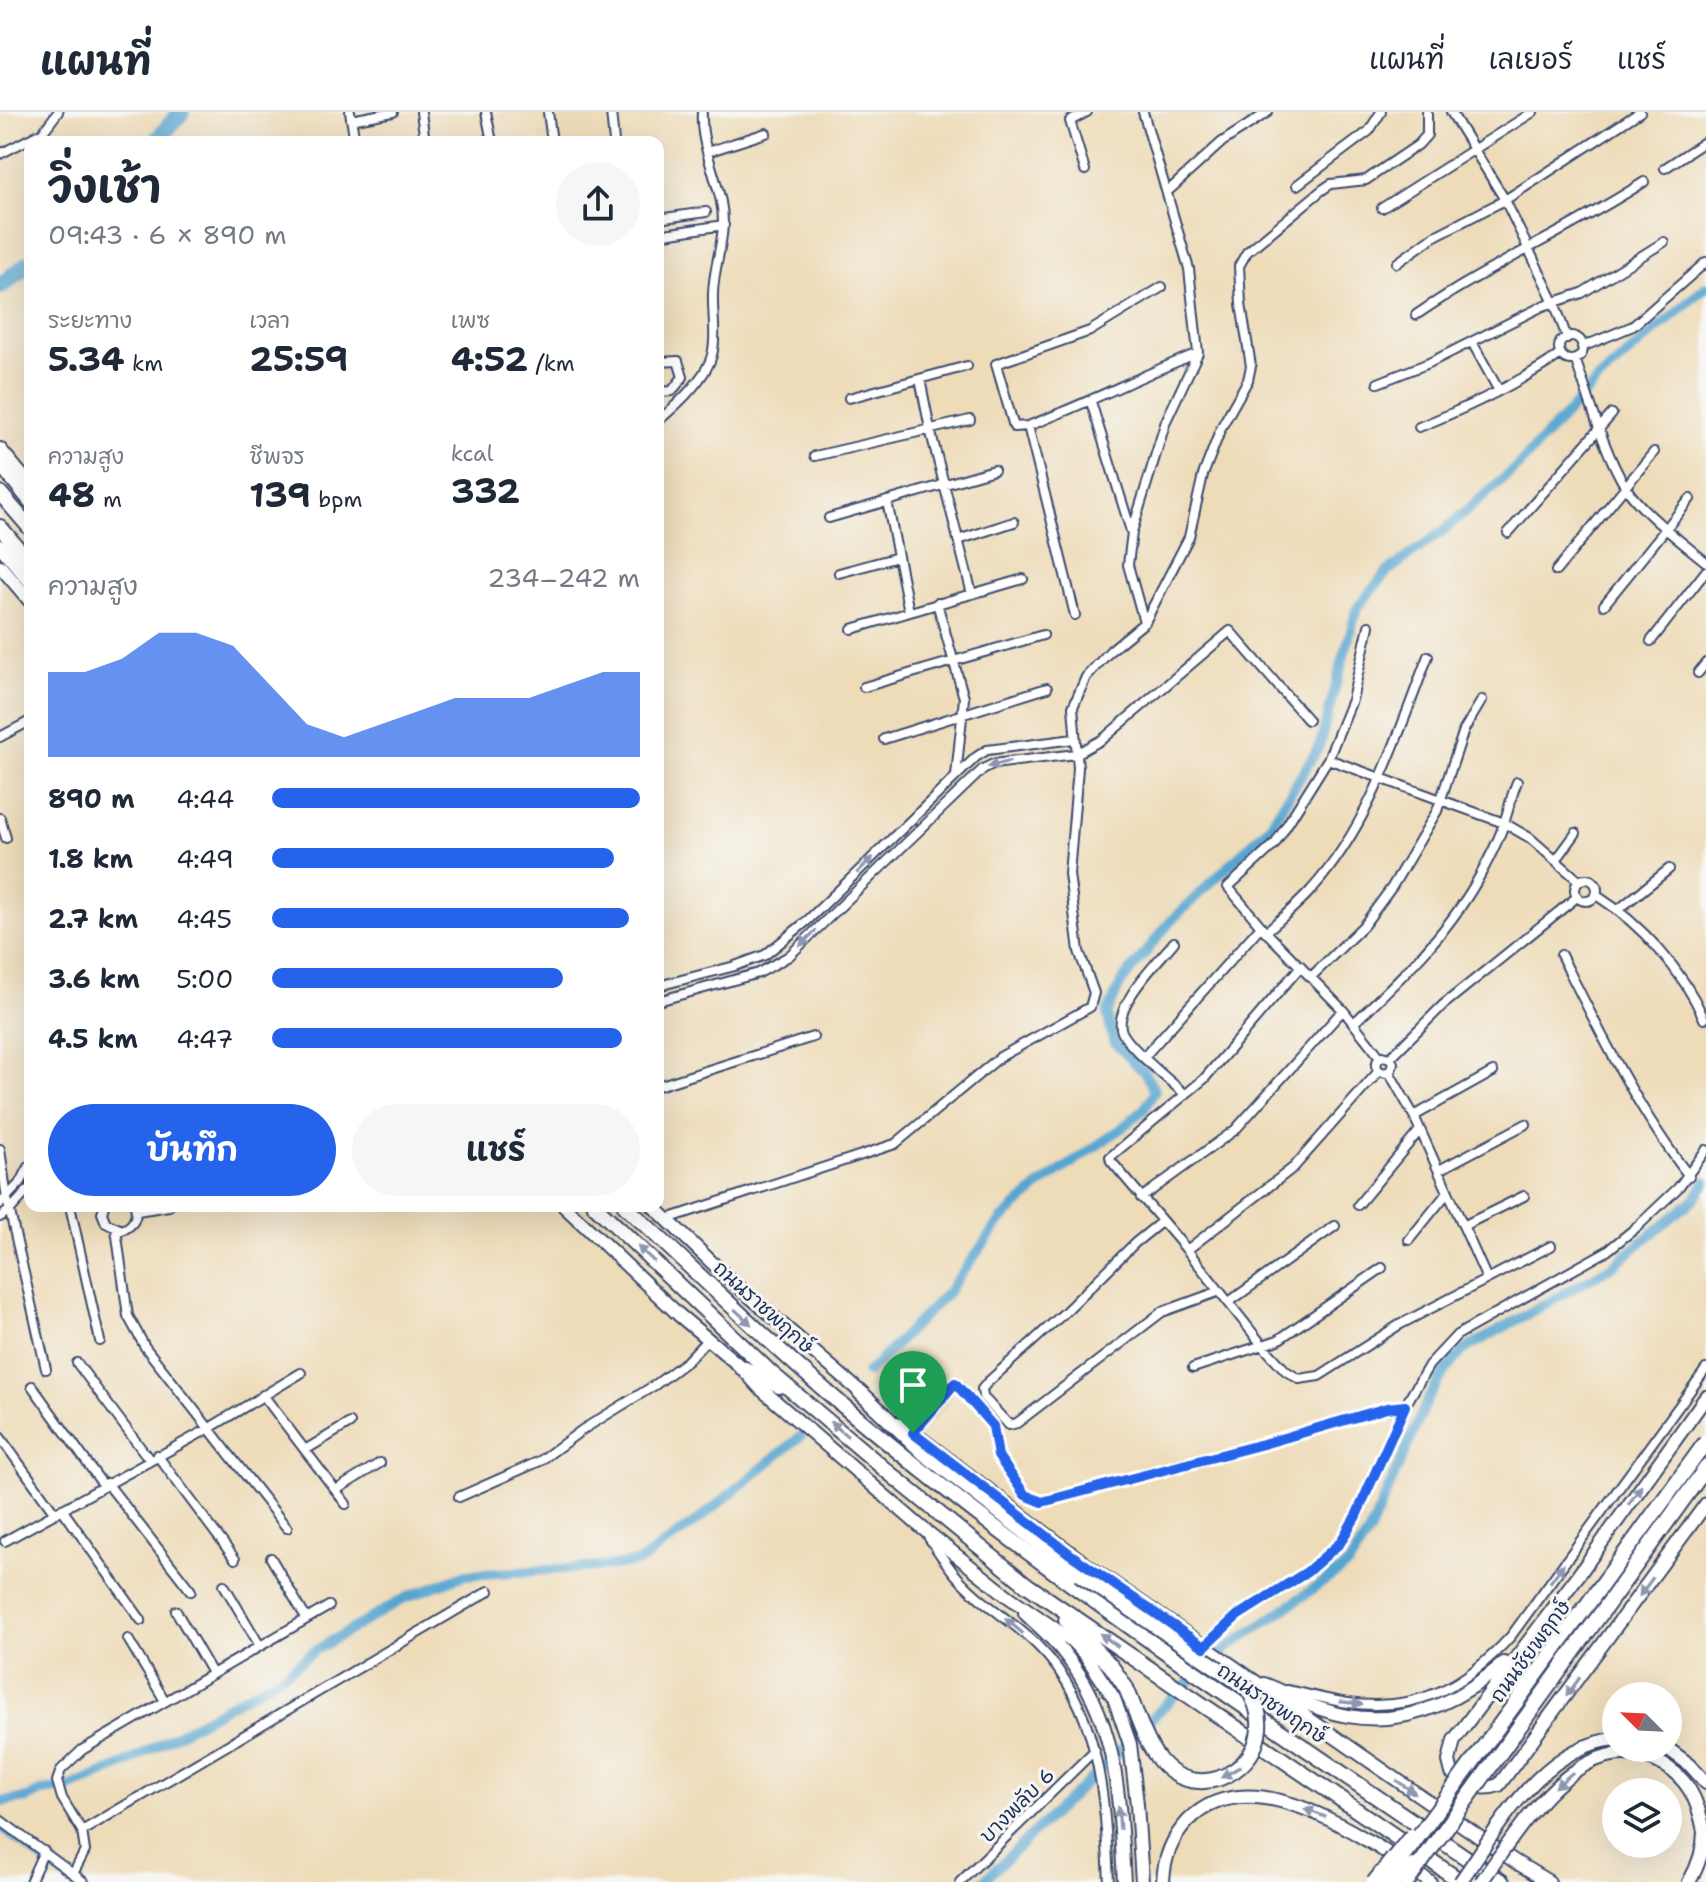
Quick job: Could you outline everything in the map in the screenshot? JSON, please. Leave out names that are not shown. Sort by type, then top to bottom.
[{"type":"main road","points":[[0,449],[24,475]]},
{"type":"main road","points":[[0,465],[24,495]]},
{"type":"main road","points":[[0,493],[24,521]]},
{"type":"main road","points":[[0,527],[24,566]]},
{"type":"main road","points":[[0,546],[24,569]]},
{"type":"main road","points":[[0,566],[24,594]]},
{"type":"main road","points":[[570,1212],[707,1340],[741,1367],[760,1388],[922,1528],[1009,1597],[1051,1624],[1086,1656],[1114,1698],[1134,1763],[1142,1882]]},
{"type":"main road","name":"ถนนราชพฤกษ์","points":[[601,1212],[771,1373],[1027,1585],[1461,1882]]},
{"type":"main road","name":"ถนนราชพฤกษ์","points":[[631,1212],[744,1319],[854,1415],[1077,1589],[1182,1666],[1502,1882]]},
{"type":"main road","points":[[645,1212],[677,1255]]},
{"type":"main road","points":[[659,1212],[726,1276],[860,1392],[924,1453],[1079,1574],[1247,1688],[1254,1698],[1261,1724],[1258,1744],[1243,1764],[1232,1773],[1205,1781],[1173,1772],[1156,1757],[1126,1688],[1111,1666],[1076,1628],[1027,1585]]},
{"type":"main road","points":[[741,1367],[804,1398]]},
{"type":"main road","points":[[860,1392],[1070,1554],[1501,1853],[1549,1882]]},
{"type":"main road","points":[[1706,1397],[1577,1577],[1454,1740],[1450,1753],[1452,1773],[1477,1788],[1488,1789],[1499,1785],[1706,1504]]},
{"type":"main road","points":[[1373,1882],[1408,1840],[1706,1434]]},
{"type":"main road","name":"ถนนชัยพฤกษ์","points":[[1385,1882],[1706,1442]]},
{"type":"main road","points":[[1396,1882],[1410,1869],[1450,1816],[1706,1468]]},
{"type":"main road","name":"ถนนชัยพฤกษ์","points":[[1407,1882],[1706,1468]]},
{"type":"main road","points":[[1009,1597],[1058,1646],[1078,1672],[1104,1721],[1115,1765],[1124,1882]]},
{"type":"main road","points":[[1249,1679],[1319,1709],[1344,1716],[1375,1719],[1429,1710],[1456,1698],[1480,1684],[1522,1648]]},
{"type":"main road","points":[[1461,1882],[1507,1816],[1550,1768],[1578,1749],[1602,1743]]},
{"type":"main road","points":[[1481,1882],[1557,1785],[1583,1764],[1627,1753],[1641,1755],[1666,1766],[1679,1776],[1698,1804],[1704,1845],[1689,1882]]},
{"type":"main road","points":[[1682,1759],[1706,1783]]},
{"type":"main road","points":[[1163,1882],[1164,1864],[1181,1829],[1208,1805],[1236,1798],[1271,1800],[1331,1819],[1430,1882]]},
{"type":"street","points":[[35,136],[43,132],[58,112]]},
{"type":"street","points":[[354,136],[350,116],[393,112]]},
{"type":"street","points":[[421,112],[424,136]]},
{"type":"street","points":[[486,112],[491,136]]},
{"type":"street","points":[[548,112],[551,136]]},
{"type":"street","points":[[611,112],[613,136]]},
{"type":"street","points":[[664,416],[707,369],[712,356],[713,290],[724,240],[724,225],[722,204],[703,134],[702,112]]},
{"type":"street","points":[[1085,170],[1070,121],[1087,112]]},
{"type":"street","points":[[1143,112],[1189,269],[1198,353],[1166,421],[1132,532],[1128,565],[1145,622]]},
{"type":"street","points":[[1167,192],[1222,142],[1268,112]]},
{"type":"street","points":[[1297,185],[1369,131],[1381,112]]},
{"type":"street","points":[[667,1219],[895,1144],[1000,1057],[1090,1007],[1094,993],[1079,951],[1069,874],[1078,768],[1073,707],[1086,677],[1111,650],[1145,622],[1189,537],[1203,475],[1222,426],[1248,380],[1251,366],[1241,304],[1239,266],[1242,258],[1331,184],[1366,180],[1418,145],[1427,135],[1427,112]]},
{"type":"street","points":[[1451,112],[1505,200],[1554,302],[1567,338]]},
{"type":"street","points":[[1382,208],[1533,112]]},
{"type":"street","points":[[1397,263],[1433,237],[1505,200],[1640,112]]},
{"type":"street","points":[[707,152],[766,133]]},
{"type":"street","points":[[1665,168],[1706,141]]},
{"type":"street","points":[[0,154],[24,142]]},
{"type":"street","points":[[1416,315],[1448,292],[1596,214],[1644,182]]},
{"type":"street","points":[[664,218],[706,212]]},
{"type":"street","points":[[664,234],[724,225]]},
{"type":"street","points":[[1378,383],[1429,363],[1554,302],[1582,293],[1664,242]]},
{"type":"street","points":[[1582,347],[1633,326],[1706,262]]},
{"type":"street","points":[[1162,287],[1090,331],[996,364],[1014,427],[1028,426],[1091,402],[1198,353]]},
{"type":"street","points":[[1567,338],[1577,338],[1582,347],[1581,355],[1567,359],[1561,354],[1561,343],[1567,338]]},
{"type":"street","points":[[1472,342],[1499,391]]},
{"type":"street","points":[[1419,427],[1468,408],[1561,354]]},
{"type":"street","points":[[1575,359],[1600,430],[1625,487],[1665,529],[1706,562]]},
{"type":"street","points":[[664,362],[678,361],[683,377],[672,391],[664,392]]},
{"type":"street","points":[[849,398],[967,366]]},
{"type":"street","points":[[920,379],[972,594]]},
{"type":"street","points":[[1091,402],[1132,532]]},
{"type":"street","points":[[1508,533],[1612,414]]},
{"type":"street","points":[[815,456],[970,420]]},
{"type":"street","points":[[1028,426],[1075,615]]},
{"type":"street","points":[[1556,571],[1654,452]]},
{"type":"street","points":[[829,518],[994,470]]},
{"type":"street","points":[[1604,605],[1690,499]]},
{"type":"street","points":[[887,501],[909,612]]},
{"type":"street","points":[[958,540],[1014,522]]},
{"type":"street","points":[[839,573],[898,557]]},
{"type":"street","points":[[1651,641],[1706,571]]},
{"type":"street","points":[[852,629],[1023,579]]},
{"type":"street","points":[[937,603],[964,698],[956,777]]},
{"type":"street","points":[[1187,1250],[1294,1167],[1384,1072],[1393,1067],[1229,889],[1275,844],[1328,759],[1352,700],[1369,626]]},
{"type":"street","points":[[664,999],[759,973],[789,956],[983,769],[993,764],[1076,754],[1103,739],[1230,631],[1308,720]]},
{"type":"street","points":[[864,687],[1043,635]]},
{"type":"street","points":[[1144,1057],[1264,929],[1311,890],[1338,854],[1382,777],[1428,656]]},
{"type":"street","points":[[1698,673],[1706,663]]},
{"type":"street","points":[[884,739],[1047,688]]},
{"type":"street","points":[[1311,977],[1373,912],[1430,824],[1442,798],[1464,730],[1482,700]]},
{"type":"street","points":[[0,737],[24,724]]},
{"type":"street","points":[[664,984],[765,955],[987,750],[1074,739]]},
{"type":"street","points":[[1328,759],[1504,823],[1530,838],[1579,881]]},
{"type":"street","points":[[1354,1023],[1404,976],[1448,926],[1483,870],[1504,823],[1509,799],[1517,782]]},
{"type":"street","points":[[0,818],[6,838]]},
{"type":"street","points":[[1557,859],[1576,833]]},
{"type":"street","points":[[1618,910],[1669,869]]},
{"type":"street","points":[[1586,878],[1593,881],[1597,887],[1596,895],[1587,901],[1577,897],[1575,891],[1579,881],[1586,878]]},
{"type":"street","points":[[1596,895],[1618,910],[1670,964],[1696,1000],[1704,1019]]},
{"type":"street","points":[[1487,1279],[1414,1116],[1376,1062],[1577,897]]},
{"type":"street","points":[[1174,942],[1124,1004],[1121,1018],[1123,1034],[1185,1094]]},
{"type":"street","points":[[1561,955],[1666,1145],[1689,1176]]},
{"type":"street","points":[[735,966],[736,979]]},
{"type":"street","points":[[1301,966],[1204,1079],[1110,1157],[1263,1346],[1292,1376],[1307,1379],[1319,1376],[1376,1339],[1551,1246]]},
{"type":"street","points":[[1696,1000],[1706,1007]]},
{"type":"street","points":[[1141,1198],[1235,1130],[1343,1010]]},
{"type":"street","points":[[664,1084],[813,1037]]},
{"type":"street","points":[[1414,1116],[1493,1072]]},
{"type":"street","points":[[1439,1170],[1526,1124]]},
{"type":"street","points":[[1358,1205],[1420,1130]]},
{"type":"street","points":[[0,1149],[4,1201],[10,1210],[46,1369]]},
{"type":"street","points":[[1208,1650],[1237,1616],[1307,1572],[1340,1543],[1356,1516],[1405,1406],[1429,1365],[1457,1335],[1607,1251],[1638,1226],[1689,1176],[1706,1150]]},
{"type":"street","points":[[4,1201],[24,1176]]},
{"type":"street","points":[[1409,1240],[1448,1192]]},
{"type":"street","points":[[0,1217],[24,1195]]},
{"type":"street","points":[[1463,1226],[1524,1196]]},
{"type":"street","points":[[71,1212],[100,1341]]},
{"type":"street","points":[[102,1212],[106,1223],[116,1229],[132,1224],[135,1212]]},
{"type":"street","points":[[1161,1222],[987,1383],[982,1389],[983,1397],[1009,1425],[1017,1423],[1162,1312],[1220,1291]]},
{"type":"street","points":[[1229,1302],[1335,1226]]},
{"type":"street","points":[[116,1229],[128,1316],[145,1347],[287,1528]]},
{"type":"street","points":[[1193,1368],[1278,1340],[1382,1268]]},
{"type":"street","points":[[459,1497],[540,1461],[582,1430],[655,1385],[687,1361],[707,1340]]},
{"type":"street","points":[[77,1363],[235,1559]]},
{"type":"street","points":[[1275,1688],[1348,1703],[1404,1703],[1429,1697],[1475,1672],[1511,1636],[1706,1369]]},
{"type":"street","points":[[5,1541],[208,1429],[301,1373]]},
{"type":"street","points":[[913,1433],[952,1385],[958,1385],[993,1426],[998,1456],[1025,1495],[1042,1502],[1387,1408],[1405,1406]]},
{"type":"street","points":[[32,1386],[191,1591]]},
{"type":"street","points":[[263,1395],[346,1504]]},
{"type":"street","points":[[305,1450],[350,1423]]},
{"type":"street","points":[[0,1437],[141,1620]]},
{"type":"street","points":[[336,1490],[380,1463]]},
{"type":"street","points":[[922,1528],[955,1575],[1039,1646],[1067,1681],[1081,1709],[1098,1760],[1109,1882]]},
{"type":"street","points":[[271,1558],[306,1618]]},
{"type":"street","points":[[224,1585],[260,1646]]},
{"type":"street","points":[[82,1831],[489,1591]]},
{"type":"street","points":[[73,1874],[85,1851],[82,1831],[62,1798],[57,1781],[61,1770],[82,1750],[329,1606]]},
{"type":"street","points":[[176,1611],[212,1673]]},
{"type":"street","points":[[128,1639],[165,1701]]},
{"type":"street","name":"บางพลับ 6","points":[[960,1882],[1095,1750]]},
{"type":"street","points":[[0,1820],[84,1882]]},
{"type":"street","points":[[31,1880],[43,1854]]},
{"type":"waterway","points":[[161,136],[181,112]]},
{"type":"waterway","points":[[0,286],[24,268]]},
{"type":"waterway","points":[[867,1373],[948,1292],[1001,1220],[1039,1186],[1122,1128],[1145,1108],[1155,1091],[1144,1072],[1113,1041],[1107,1013],[1121,983],[1170,922],[1269,827],[1319,747],[1357,608],[1387,572],[1444,530],[1518,466],[1598,380],[1706,287]]},
{"type":"waterway","points":[[982,1882],[1229,1647],[1348,1565],[1369,1533],[1429,1397],[1445,1371],[1464,1350],[1614,1265],[1694,1199],[1706,1182]]},
{"type":"waterway","points":[[0,1802],[71,1787],[126,1763],[283,1675],[314,1651],[407,1597],[464,1575],[639,1562],[696,1522],[801,1436]]},
{"type":"waterway","points":[[0,1826],[72,1882]]},
{"type":"route","points":[[955,1383],[993,1426],[998,1456],[1025,1495],[1042,1502],[1263,1444],[1359,1415],[1405,1406],[1356,1516],[1340,1543],[1307,1572],[1237,1616],[1204,1647],[1070,1554],[913,1433],[955,1383]]}]
